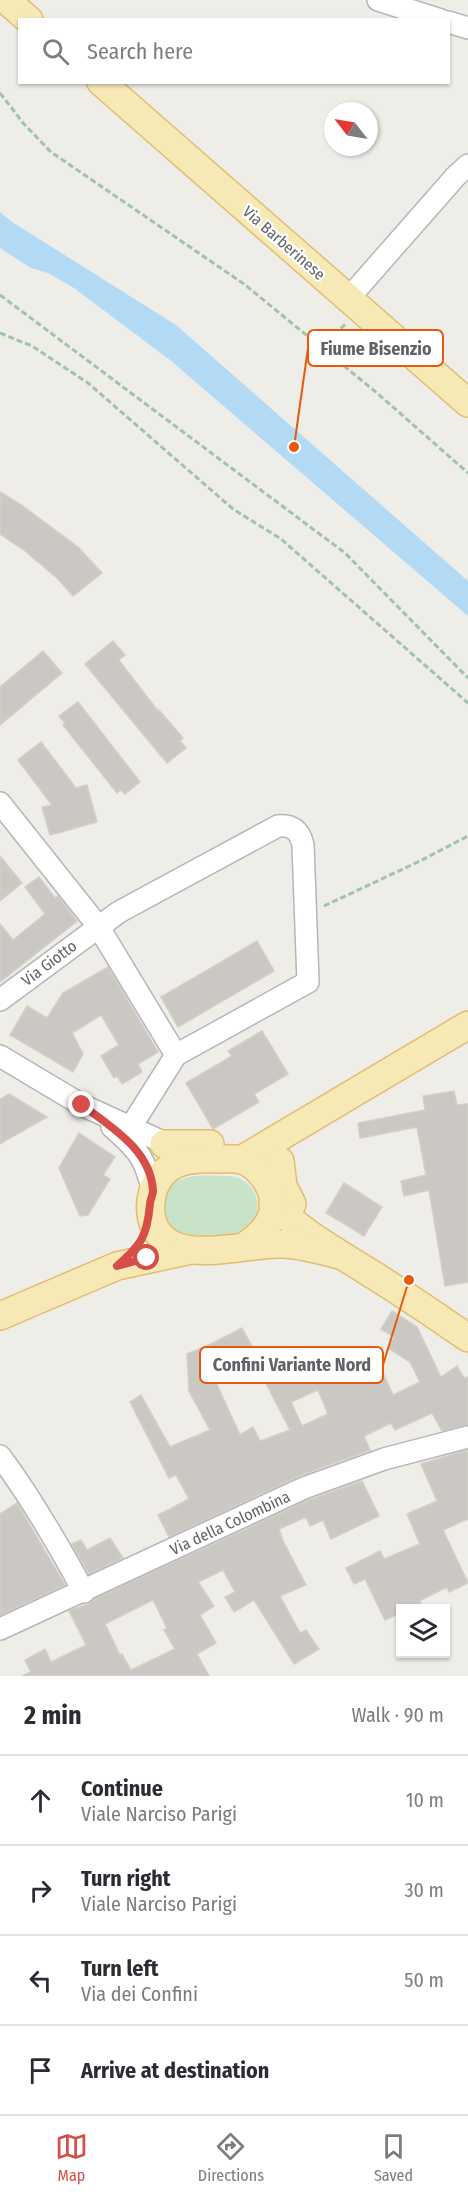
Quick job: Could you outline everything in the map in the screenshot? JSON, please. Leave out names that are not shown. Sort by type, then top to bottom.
[{"type":"main road","points":[[6,0],[26,18]]},
{"type":"main road","name":"Via Barberinese","points":[[103,84],[468,403]]},
{"type":"main road","points":[[241,1160],[468,1024]]},
{"type":"main road","points":[[164,1144],[243,1142],[276,1132],[314,1116]]},
{"type":"main road","points":[[243,1247],[264,1231],[273,1215],[273,1197],[280,1161],[291,1140],[314,1116]]},
{"type":"main road","points":[[117,1266],[135,1251],[142,1240],[151,1203],[162,1174],[169,1167],[185,1160],[241,1160],[258,1169],[273,1197],[300,1229],[378,1277],[468,1338]]},
{"type":"main road","points":[[280,1161],[283,1186],[292,1204],[305,1222],[334,1250]]},
{"type":"main road","points":[[151,1203],[154,1227],[164,1240],[181,1249],[191,1250]]},
{"type":"main road","points":[[0,1316],[117,1266],[191,1250],[291,1244],[334,1250]]},
{"type":"street","points":[[382,1],[435,18]]},
{"type":"street","points":[[450,23],[468,28]]},
{"type":"street","points":[[354,303],[456,176],[468,165]]},
{"type":"street","points":[[0,802],[98,926],[176,1055]]},
{"type":"street","name":"Via Giotto","points":[[0,1000],[119,912],[278,826],[284,825],[294,829],[302,837],[305,915]]},
{"type":"street","points":[[130,1128],[176,1055],[308,982],[305,915]]},
{"type":"street","points":[[0,1056],[82,1105],[164,1144],[204,1159]]},
{"type":"street","points":[[82,1105],[133,1145],[143,1159],[151,1203]]},
{"type":"street","name":"Via della Colombina","points":[[0,1629],[304,1488],[384,1459],[468,1437]]},
{"type":"street","points":[[0,1456],[23,1486],[51,1531],[84,1592]]},
{"type":"path","points":[[0,93],[24,124],[51,152],[244,284],[468,473]]},
{"type":"path","points":[[0,295],[345,553],[468,678]]},
{"type":"path","points":[[323,349],[354,303]]},
{"type":"path","points":[[0,333],[32,346],[88,383],[233,509],[281,539],[468,703]]},
{"type":"path","points":[[305,915],[468,836]]},
{"type":"green space","points":[[230,1176],[242,1180],[251,1187],[256,1196],[258,1206],[252,1226],[235,1238],[214,1240],[183,1237],[175,1232],[169,1225],[163,1207],[168,1189],[176,1182],[188,1177]]},
{"type":"water","points":[[0,212],[12,222],[176,325],[468,581],[468,616],[170,360],[74,288],[48,273],[31,268],[0,248]]},
{"type":"building","points":[[0,492],[78,547],[102,573],[73,596],[57,578],[25,551],[0,534]]},
{"type":"building","points":[[113,641],[125,655],[119,660],[121,663],[158,711],[183,738],[180,741],[186,748],[167,763],[85,664]]},
{"type":"building","points":[[43,651],[62,673],[0,725],[0,687]]},
{"type":"building","points":[[78,702],[140,782],[125,794],[121,790],[117,793],[63,725],[65,723],[59,716]]},
{"type":"building","points":[[41,742],[76,788],[87,785],[97,822],[50,835],[42,807],[52,805],[18,760]]},
{"type":"building","points":[[0,856],[22,883],[0,901]]},
{"type":"building","points":[[39,877],[55,898],[58,896],[77,921],[0,982],[0,924],[13,940],[45,914],[25,887]]},
{"type":"building","points":[[257,941],[274,971],[178,1027],[161,997]]},
{"type":"building","points":[[108,967],[158,1052],[138,1064],[142,1072],[122,1084],[117,1076],[114,1078],[101,1056],[119,1045],[101,1015],[72,1033],[83,1054],[73,1072],[10,1035],[27,1006],[47,1018],[63,993]]},
{"type":"building","points":[[262,1031],[288,1074],[254,1094],[259,1102],[213,1129],[186,1083],[232,1056],[228,1051]]},
{"type":"building","points":[[454,1091],[457,1105],[468,1104],[468,1282],[445,1286],[429,1190],[404,1196],[401,1181],[426,1175],[417,1127],[360,1138],[358,1123],[425,1110],[423,1096]]},
{"type":"building","points":[[9,1094],[47,1117],[0,1144],[0,1099]]},
{"type":"building","points":[[79,1133],[115,1157],[103,1175],[110,1179],[88,1215],[80,1216],[59,1168]]},
{"type":"building","points":[[344,1183],[382,1207],[364,1236],[326,1213]]},
{"type":"building","points":[[392,1311],[417,1327],[441,1377],[457,1366],[464,1378],[468,1377],[468,1425],[442,1431],[432,1413],[395,1430],[391,1423],[364,1436],[370,1450],[299,1476],[169,1537],[158,1515],[189,1499],[176,1475],[169,1478],[130,1402],[141,1395],[170,1447],[210,1430],[189,1391],[187,1354],[242,1328],[257,1355],[214,1378],[240,1435],[253,1427],[260,1441],[290,1430],[259,1370],[273,1365],[279,1375],[325,1352],[338,1379],[377,1360],[393,1395],[420,1382],[410,1362],[388,1348],[394,1337],[381,1329]],"holes":[[[318,1390],[328,1414],[302,1426],[291,1402]]]},
{"type":"building","points":[[468,1450],[468,1519],[443,1530],[468,1583],[449,1592],[447,1587],[419,1601],[421,1603],[419,1604],[396,1604],[396,1615],[385,1620],[365,1579],[354,1584],[346,1568],[380,1551],[384,1559],[420,1544],[407,1514],[437,1501],[421,1464]]},
{"type":"building","points":[[362,1481],[379,1516],[331,1539],[323,1520],[310,1526],[306,1517],[279,1529],[306,1585],[280,1596],[300,1633],[306,1630],[319,1649],[294,1664],[254,1600],[234,1612],[225,1597],[235,1592],[223,1570],[198,1582],[214,1606],[200,1615],[216,1643],[197,1654],[209,1676],[22,1676],[31,1672],[25,1660],[45,1649],[51,1662],[86,1645],[69,1611],[309,1500]],"holes":[[[153,1600],[167,1628],[164,1630],[175,1649],[131,1670],[122,1654],[120,1655],[105,1624]]]},
{"type":"building","points":[[17,1503],[65,1585],[0,1615],[0,1514]]},
{"type":"building","points":[[110,1538],[123,1558],[89,1574],[72,1544],[81,1540],[87,1550]]},
{"type":"place","name":"Fiume Bisenzio","points":[[294,447]]},
{"type":"place","name":"Confini Variante Nord","points":[[409,1280]]},
{"type":"route","points":[[82,1105],[133,1145],[143,1159],[153,1192],[147,1229],[135,1251],[117,1266],[147,1258]]}]
